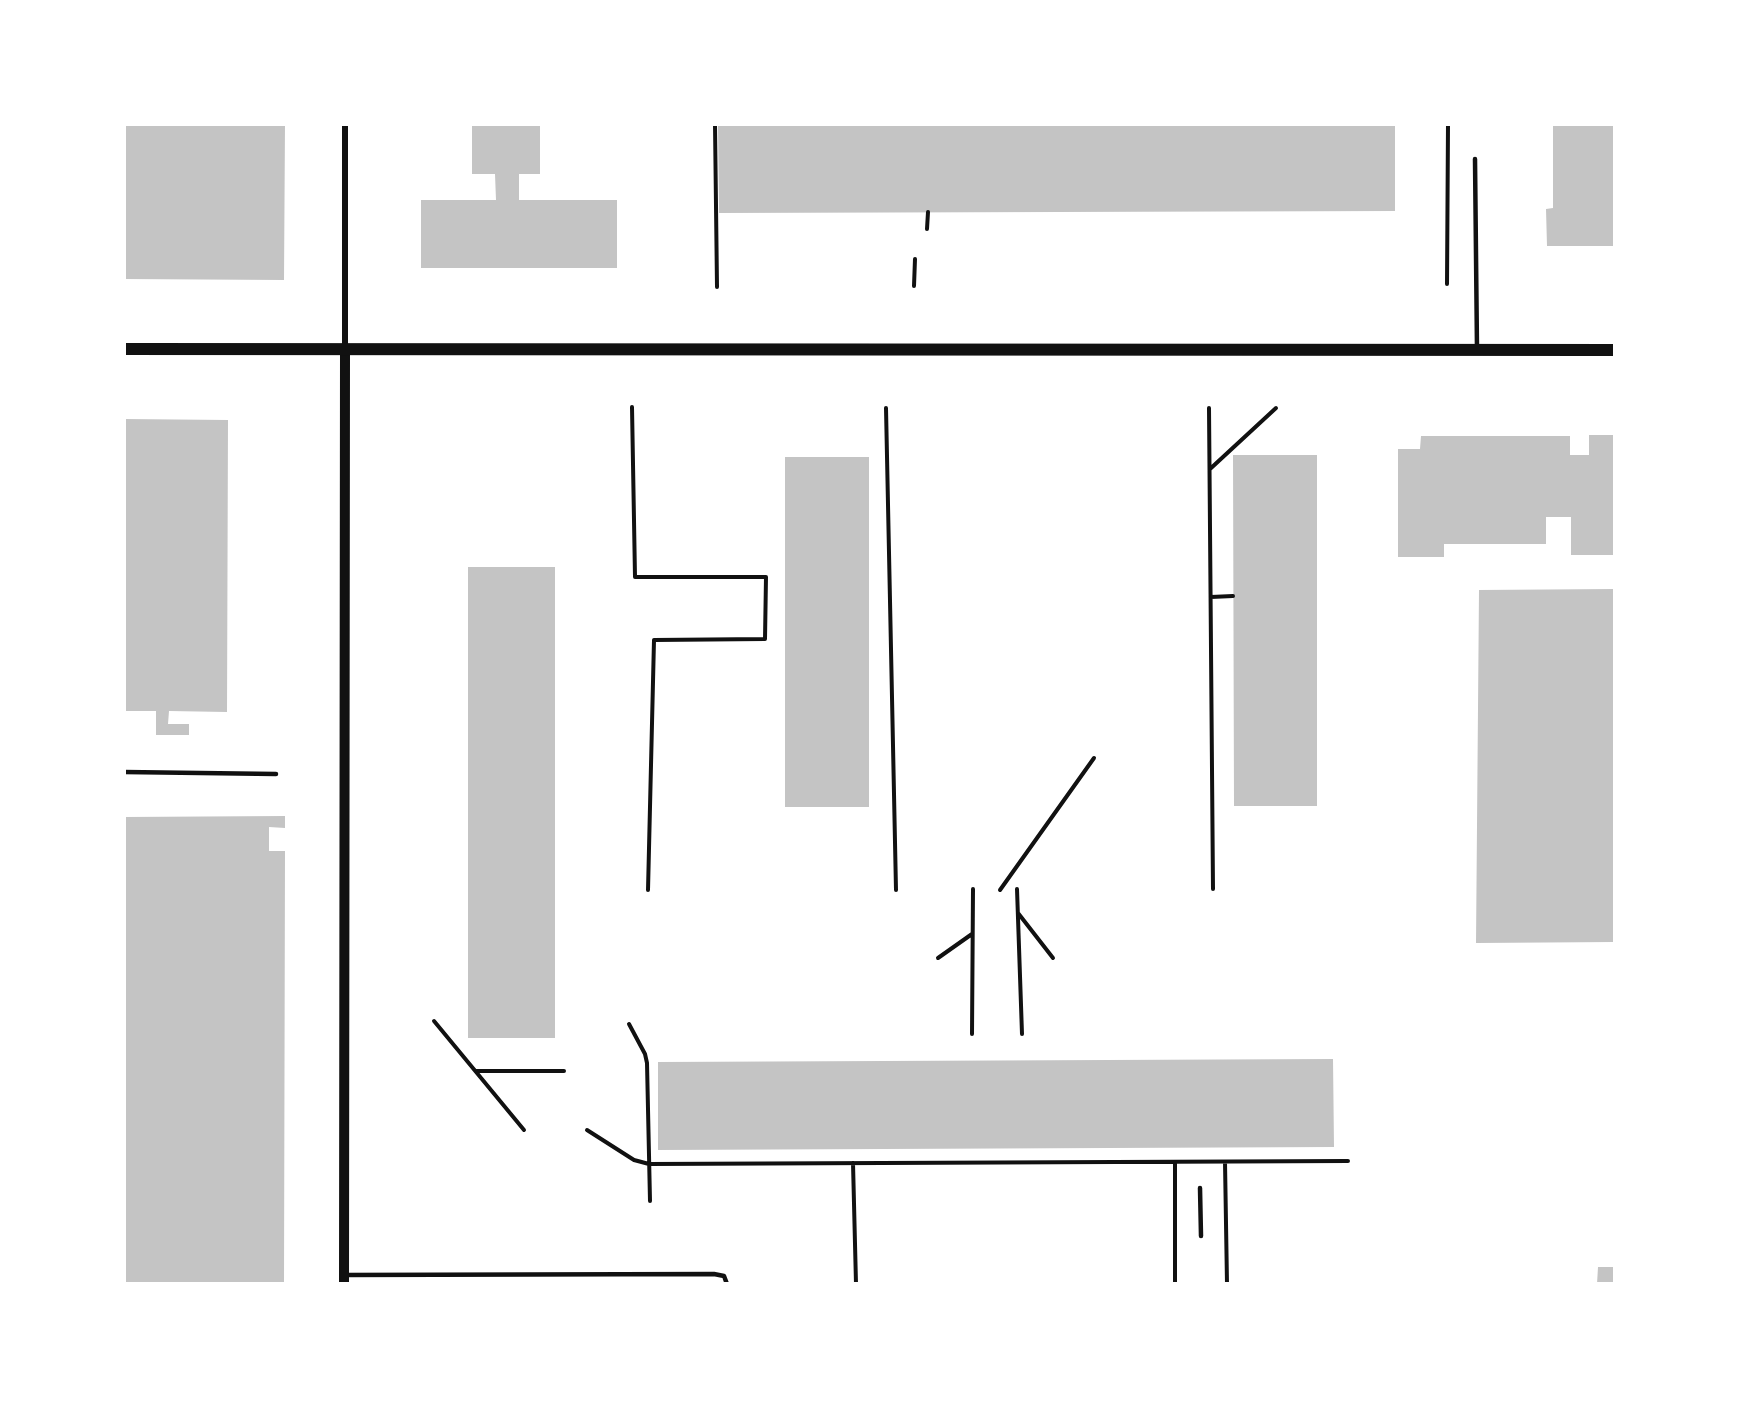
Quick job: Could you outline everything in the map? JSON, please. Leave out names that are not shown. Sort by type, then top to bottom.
[{"type":"main road","points":[[124,350],[1614,350]]},
{"type":"street","points":[[344,1280],[345,124]]},
{"type":"lane","points":[[1474,159],[1477,350]]},
{"type":"lane","points":[[124,771],[276,774]]},
{"type":"lane","points":[[1200,1188],[1201,1236]]},
{"type":"lane","points":[[344,1280],[714,1274],[724,1276],[727,1284]]},
{"type":"path","points":[[716,124],[717,287]]},
{"type":"path","points":[[1447,284],[1448,124]]},
{"type":"path","points":[[927,229],[928,212]]},
{"type":"path","points":[[914,286],[915,259]]},
{"type":"path","points":[[632,407],[635,577],[766,577],[765,639],[654,640],[648,890]]},
{"type":"path","points":[[886,408],[896,890]]},
{"type":"path","points":[[1209,408],[1213,889]]},
{"type":"path","points":[[1210,470],[1276,408]]},
{"type":"path","points":[[1211,597],[1233,596]]},
{"type":"path","points":[[1000,890],[1094,758]]},
{"type":"path","points":[[972,1034],[973,889]]},
{"type":"path","points":[[1017,889],[1022,1034]]},
{"type":"path","points":[[1018,912],[1053,958]]},
{"type":"path","points":[[938,958],[972,934]]},
{"type":"path","points":[[434,1021],[524,1130]]},
{"type":"path","points":[[629,1024],[645,1054],[647,1063],[650,1201]]},
{"type":"path","points":[[476,1071],[564,1071]]},
{"type":"path","points":[[587,1130],[634,1160],[650,1164],[1348,1161]]},
{"type":"path","points":[[1225,1161],[1227,1284]]},
{"type":"path","points":[[1175,1162],[1175,1284]]},
{"type":"path","points":[[853,1163],[855,1284]]},
{"type":"building","points":[[124,124],[285,124],[284,280],[124,279]]},
{"type":"building","points":[[472,124],[540,124],[540,174],[519,174],[519,200],[617,200],[617,268],[421,268],[421,200],[496,200],[495,174],[472,174]]},
{"type":"building","points":[[1395,124],[1395,211],[719,213],[718,125]]},
{"type":"building","points":[[1553,124],[1614,124],[1614,246],[1547,246],[1546,209],[1553,208]]},
{"type":"building","points":[[124,419],[228,420],[227,712],[169,711],[168,724],[189,724],[189,735],[156,735],[156,711],[124,711]]},
{"type":"building","points":[[1589,435],[1614,435],[1614,555],[1571,555],[1571,517],[1546,517],[1546,544],[1444,544],[1444,557],[1398,557],[1398,449],[1420,449],[1421,436],[1570,436],[1570,455],[1589,455]]},
{"type":"building","points":[[1233,455],[1317,455],[1317,806],[1234,806]]},
{"type":"building","points":[[785,457],[869,457],[869,807],[785,807]]},
{"type":"building","points":[[468,567],[555,567],[555,1038],[468,1038]]},
{"type":"building","points":[[1614,589],[1614,942],[1476,943],[1479,590]]},
{"type":"building","points":[[285,816],[285,828],[269,827],[269,851],[285,851],[284,1284],[124,1284],[124,817]]},
{"type":"building","points":[[1333,1059],[1334,1147],[658,1150],[658,1062]]},
{"type":"building","points":[[1598,1267],[1614,1267],[1614,1284],[1597,1284]]}]
